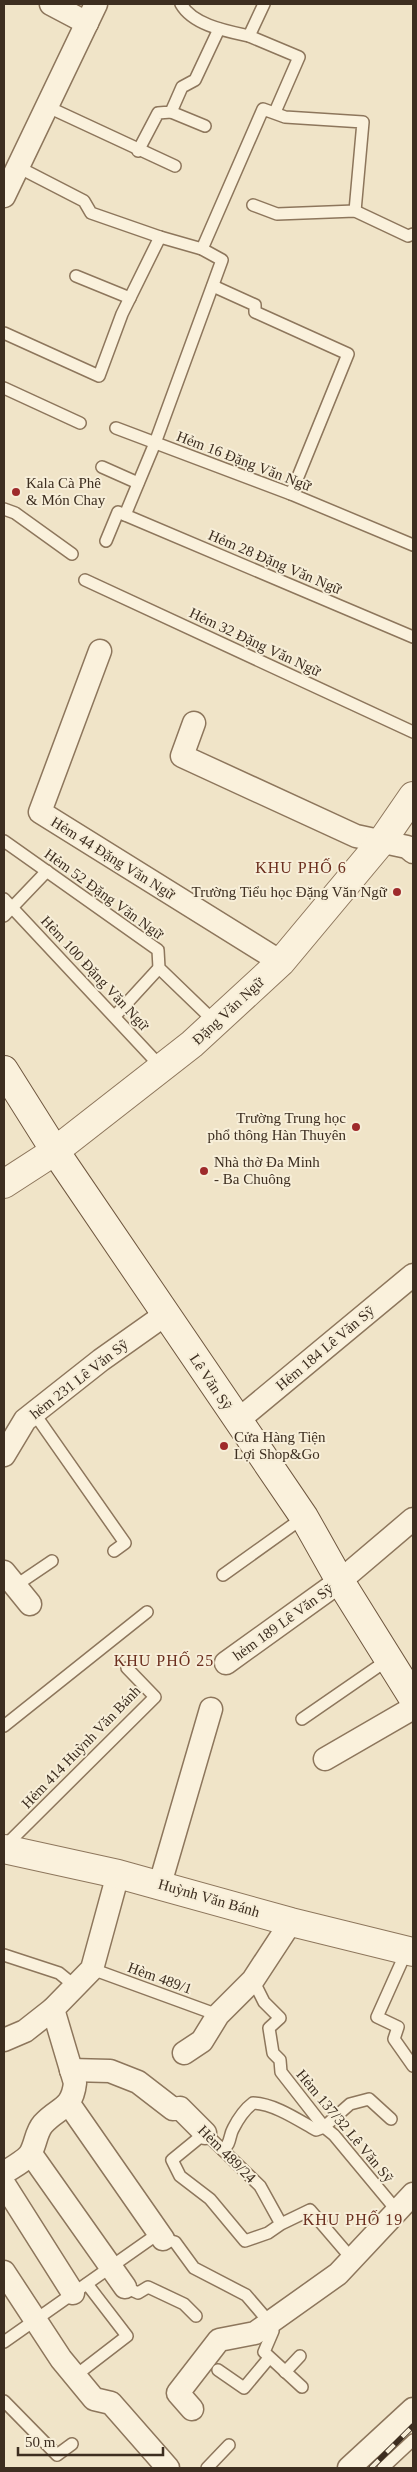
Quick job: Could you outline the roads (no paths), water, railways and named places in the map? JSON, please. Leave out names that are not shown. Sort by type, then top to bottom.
[{"type":"street","points":[[4,196],[92,13],[51,4]]},
{"type":"street","name":"Hẻm 44 Đặng Văn Ngữ","points":[[100,651],[40,812],[281,962]]},
{"type":"street","points":[[194,723],[182,756],[356,836],[407,847],[413,852]]},
{"type":"street","name":"Đặng Văn Ngữ","points":[[4,1184],[55,1151],[162,1068],[216,1023],[281,962],[382,841],[413,796]]},
{"type":"street","name":"Lê Văn Sỹ","points":[[4,1070],[55,1151],[304,1517],[340,1581],[390,1658],[413,1698]]},
{"type":"street","name":"Hẻm 184 Lê Văn Sỹ","points":[[237,1421],[413,1275]]},
{"type":"street","name":"hẻm 231 Lê Văn Sỹ","points":[[4,1455],[25,1420],[101,1360],[166,1314]]},
{"type":"street","name":"hẻm 189 Lê Văn Sỹ","points":[[226,1664],[340,1581],[413,1519]]},
{"type":"street","points":[[10,1579],[30,1604]]},
{"type":"street","points":[[325,1759],[413,1708]]},
{"type":"street","points":[[160,1884],[211,1709]]},
{"type":"street","name":"Huỳnh Văn Bánh","points":[[4,1848],[160,1884],[291,1922],[410,1951]]},
{"type":"street","points":[[4,2040],[25,2031],[53,2009],[92,1969],[118,1874]]},
{"type":"street","points":[[184,2053],[202,2041],[218,2015],[253,1980],[291,1922]]},
{"type":"street","points":[[4,2173],[30,2154],[43,2124],[69,2104],[74,2094],[75,2083],[53,2009]]},
{"type":"street","name":"Hẻm 489/24","points":[[70,2070],[110,2071],[138,2082],[173,2109],[180,2108],[205,2133]]},
{"type":"street","points":[[69,2104],[161,2236]]},
{"type":"street","points":[[30,2154],[125,2287]]},
{"type":"street","points":[[4,2184],[80,2289]]},
{"type":"street","points":[[192,2408],[178,2393],[218,2340],[255,2333],[338,2274],[413,2194]]},
{"type":"street","points":[[4,2272],[61,2359],[94,2399],[112,2403],[168,2468]]},
{"type":"street","points":[[349,2468],[413,2409]]},
{"type":"lane","points":[[181,4],[186,12],[219,29],[248,36],[299,57],[275,112]]},
{"type":"lane","points":[[248,36],[264,4]]},
{"type":"lane","points":[[171,112],[182,87],[194,80],[219,29]]},
{"type":"lane","points":[[48,107],[138,151],[175,166]]},
{"type":"lane","points":[[18,167],[84,200],[91,213],[160,238],[202,249],[263,109],[285,117],[364,122],[355,211]]},
{"type":"lane","points":[[138,151],[158,113],[171,112],[204,126]]},
{"type":"lane","points":[[253,205],[277,214],[355,211],[408,236],[413,234]]},
{"type":"lane","points":[[4,333],[99,376],[130,298],[160,238]]},
{"type":"lane","name":"Hẻm 16 Đặng Văn Ngữ","points":[[202,249],[222,260],[155,443],[291,494],[413,545]]},
{"type":"lane","points":[[76,276],[130,298]]},
{"type":"lane","points":[[213,286],[255,305],[254,312],[348,354],[291,494]]},
{"type":"lane","points":[[4,388],[80,423]]},
{"type":"lane","points":[[106,541],[118,512],[125,515],[155,443],[116,428]]},
{"type":"lane","points":[[102,467],[138,484]]},
{"type":"lane","points":[[4,509],[15,513],[72,554]]},
{"type":"lane","name":"Hẻm 28 Đặng Văn Ngữ","points":[[125,515],[413,637]]},
{"type":"lane","name":"Hẻm 32 Đặng Văn Ngữ","points":[[85,580],[413,732]]},
{"type":"lane","name":"Hẻm 52 Đặng Văn Ngữ","points":[[4,841],[158,950],[159,968],[216,1023]]},
{"type":"lane","points":[[4,916],[14,908],[47,871]]},
{"type":"lane","name":"Hẻm 100 Đặng Văn Ngữ","points":[[4,899],[162,1068]]},
{"type":"lane","points":[[115,1016],[159,968]]},
{"type":"lane","points":[[34,1413],[125,1542],[114,1551]]},
{"type":"lane","points":[[223,1575],[304,1517]]},
{"type":"lane","points":[[10,1579],[52,1561]]},
{"type":"lane","points":[[4,1726],[147,1612]]},
{"type":"lane","points":[[302,1719],[390,1658]]},
{"type":"lane","name":"Hẻm 414 Huỳnh Văn Bánh","points":[[4,1848],[155,1697],[127,1668]]},
{"type":"lane","points":[[410,1951],[377,2017],[398,2027],[394,2039],[413,2066]]},
{"type":"lane","points":[[4,1955],[59,1973],[75,1986]]},
{"type":"lane","name":"Hèm 489/1","points":[[92,1969],[218,2015]]},
{"type":"lane","name":"Hẻm 137/32 Lê Văn Sỹ","points":[[253,1980],[264,2002],[280,2018],[269,2028],[273,2053],[280,2060],[281,2072],[324,2127],[334,2135],[398,2212]]},
{"type":"lane","points":[[223,2150],[229,2143],[232,2131],[238,2120],[253,2103],[259,2103],[289,2115],[316,2130],[324,2127],[350,2104],[369,2099],[391,2119]]},
{"type":"lane","points":[[205,2133],[172,2160],[180,2176],[210,2199],[245,2241],[268,2233],[281,2224],[310,2210],[352,2259]]},
{"type":"lane","name":"Hẻm 489/24","points":[[205,2133],[260,2186],[281,2224]]},
{"type":"lane","points":[[4,2342],[111,2267],[161,2236],[175,2242],[194,2268],[246,2295],[270,2322],[273,2331],[264,2352],[302,2387]]},
{"type":"lane","points":[[125,2287],[138,2293],[148,2287],[184,2304],[196,2316]]},
{"type":"lane","points":[[75,2376],[127,2336],[80,2289]]},
{"type":"lane","points":[[285,2372],[300,2356]]},
{"type":"lane","points":[[218,2370],[244,2388],[269,2358]]},
{"type":"lane","points":[[4,2401],[57,2455],[72,2444]]},
{"type":"lane","points":[[382,2468],[413,2440]]},
{"type":"lane","points":[[208,2468],[230,2444]]},
{"type":"railway","points":[[371,2468],[413,2426]]},
{"type":"place","name":"Kala Cà Phê & Món Chay","points":[[16,492]]},
{"type":"place","name":"Trường Tiểu học Đặng Văn Ngữ","points":[[397,892]]},
{"type":"place","name":"Trường Trung học phổ thông Hàn Thuyên","points":[[356,1127]]},
{"type":"place","name":"Nhà thờ Đa Minh - Ba Chuông","points":[[204,1171]]},
{"type":"place","name":"Cửa Hàng Tiện Lợi Shop&Go","points":[[224,1446]]},
{"type":"district","name":"KHU PHỐ 6","points":[[301,867]]},
{"type":"district","name":"KHU PHỐ 25","points":[[164,1660]]},
{"type":"district","name":"KHU PHỐ 19","points":[[353,2219]]}]
